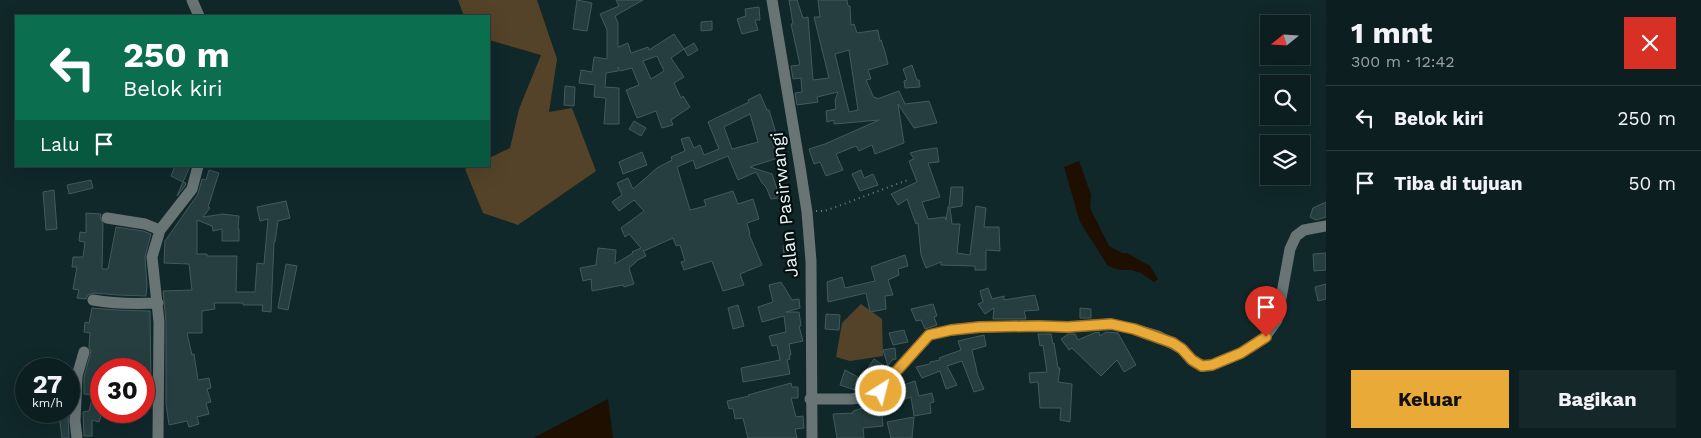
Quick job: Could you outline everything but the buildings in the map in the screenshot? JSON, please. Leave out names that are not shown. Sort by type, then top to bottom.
[{"type":"street","points":[[192,0],[199,15]]},
{"type":"street","name":"Jalan Pasirwangi","points":[[772,0],[799,157],[811,261],[810,399],[812,438]]},
{"type":"street","points":[[158,438],[160,322],[152,257],[160,230],[192,189],[198,167]]},
{"type":"street","points":[[107,218],[145,224],[160,230]]},
{"type":"street","points":[[810,399],[852,399],[876,395],[929,335],[951,330],[980,327],[1068,327],[1111,324],[1158,336],[1182,349],[1192,360],[1202,366],[1212,365],[1241,353],[1266,337],[1277,320],[1290,249],[1296,236],[1304,230],[1326,226]]},
{"type":"street","points":[[93,300],[132,304],[158,303]]},
{"type":"street","points":[[77,438],[75,421],[77,376],[84,352]]},
{"type":"path","points":[[806,212],[825,211],[908,180]]},
{"type":"shaded area","points":[[458,0],[537,0],[557,59],[549,112],[572,108],[596,171],[518,225],[483,213],[465,169],[469,167],[490,167],[490,158],[510,148],[519,109],[541,55],[490,40],[490,15],[464,15]]},
{"type":"shaded area","points":[[1079,161],[1091,195],[1090,208],[1109,246],[1122,253],[1127,253],[1150,266],[1158,279],[1154,282],[1141,273],[1108,266],[1080,222],[1064,167]]},
{"type":"shaded area","points":[[861,304],[882,319],[883,356],[850,361],[836,357],[842,323]]},
{"type":"shaded area","points":[[608,399],[613,438],[533,438]]},
{"type":"route","points":[[881,391],[929,335],[951,330],[980,327],[1068,327],[1111,324],[1158,336],[1182,349],[1192,360],[1202,366],[1212,365],[1241,353],[1266,337]]}]
